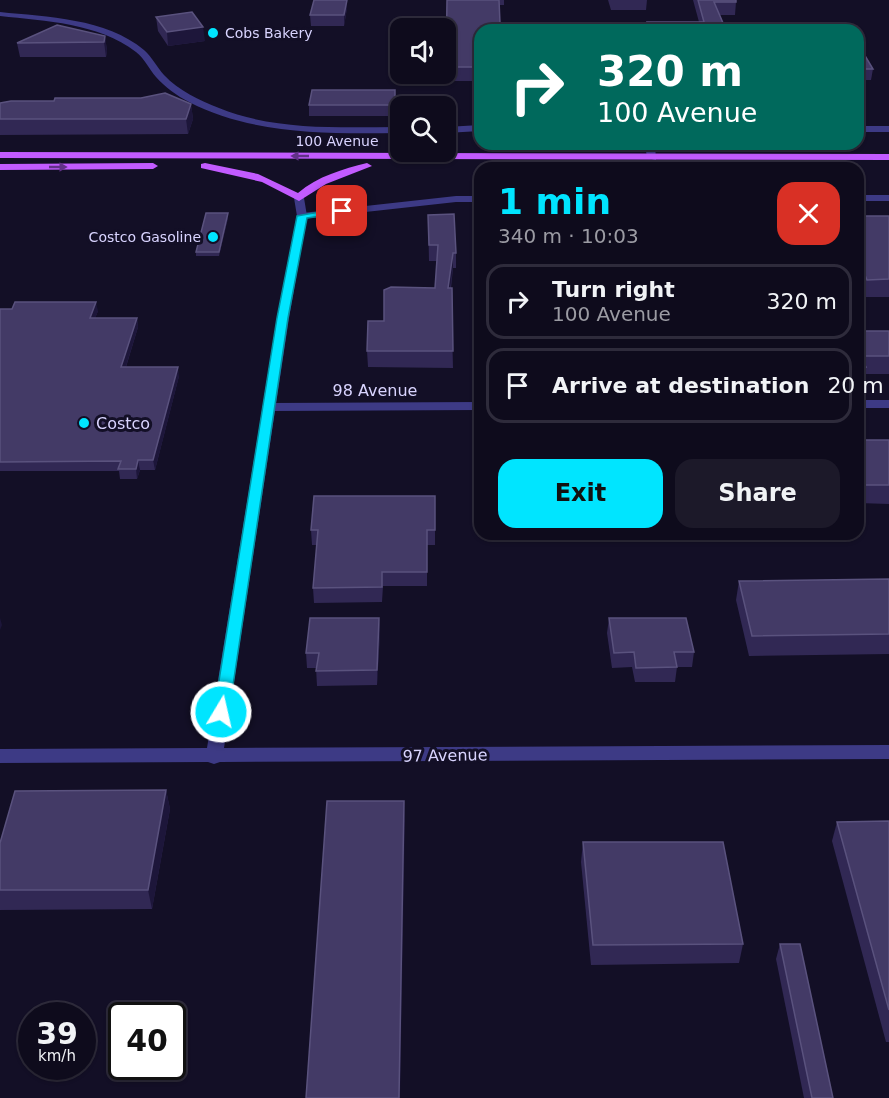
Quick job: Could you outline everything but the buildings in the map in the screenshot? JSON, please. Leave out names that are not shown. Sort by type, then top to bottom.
[{"type":"main road","name":"100 Avenue","points":[[1,155],[889,157]]},
{"type":"main road","points":[[205,166],[268,179],[282,185],[299,198],[308,189],[325,179],[367,166]]},
{"type":"main road","name":"100 Avenue","points":[[0,167],[474,166]]},
{"type":"main road","name":"100 Avenue","points":[[864,166],[889,166]]},
{"type":"street","points":[[0,14],[46,19],[106,33],[141,51],[169,84],[193,100],[245,118],[321,129],[390,130]]},
{"type":"street","points":[[456,129],[474,128]]},
{"type":"street","points":[[864,129],[889,129]]},
{"type":"street","points":[[651,150],[652,158]]},
{"type":"street","points":[[214,757],[271,407],[283,318],[302,216],[299,198]]},
{"type":"street","points":[[864,198],[889,198]]},
{"type":"street","points":[[302,216],[474,199]]},
{"type":"street","points":[[864,404],[889,404]]},
{"type":"street","name":"98 Avenue","points":[[271,407],[474,405]]},
{"type":"street","name":"97 Avenue","points":[[0,756],[214,757],[889,752]]},
{"type":"place","name":"Cobs Bakery","points":[[213,33]]},
{"type":"place","name":"Costco Gasoline","points":[[213,237]]},
{"type":"place","name":"Costco","points":[[84,423]]},
{"type":"route","points":[[221,712],[271,407],[283,318],[291,286],[302,216],[342,211]]}]
